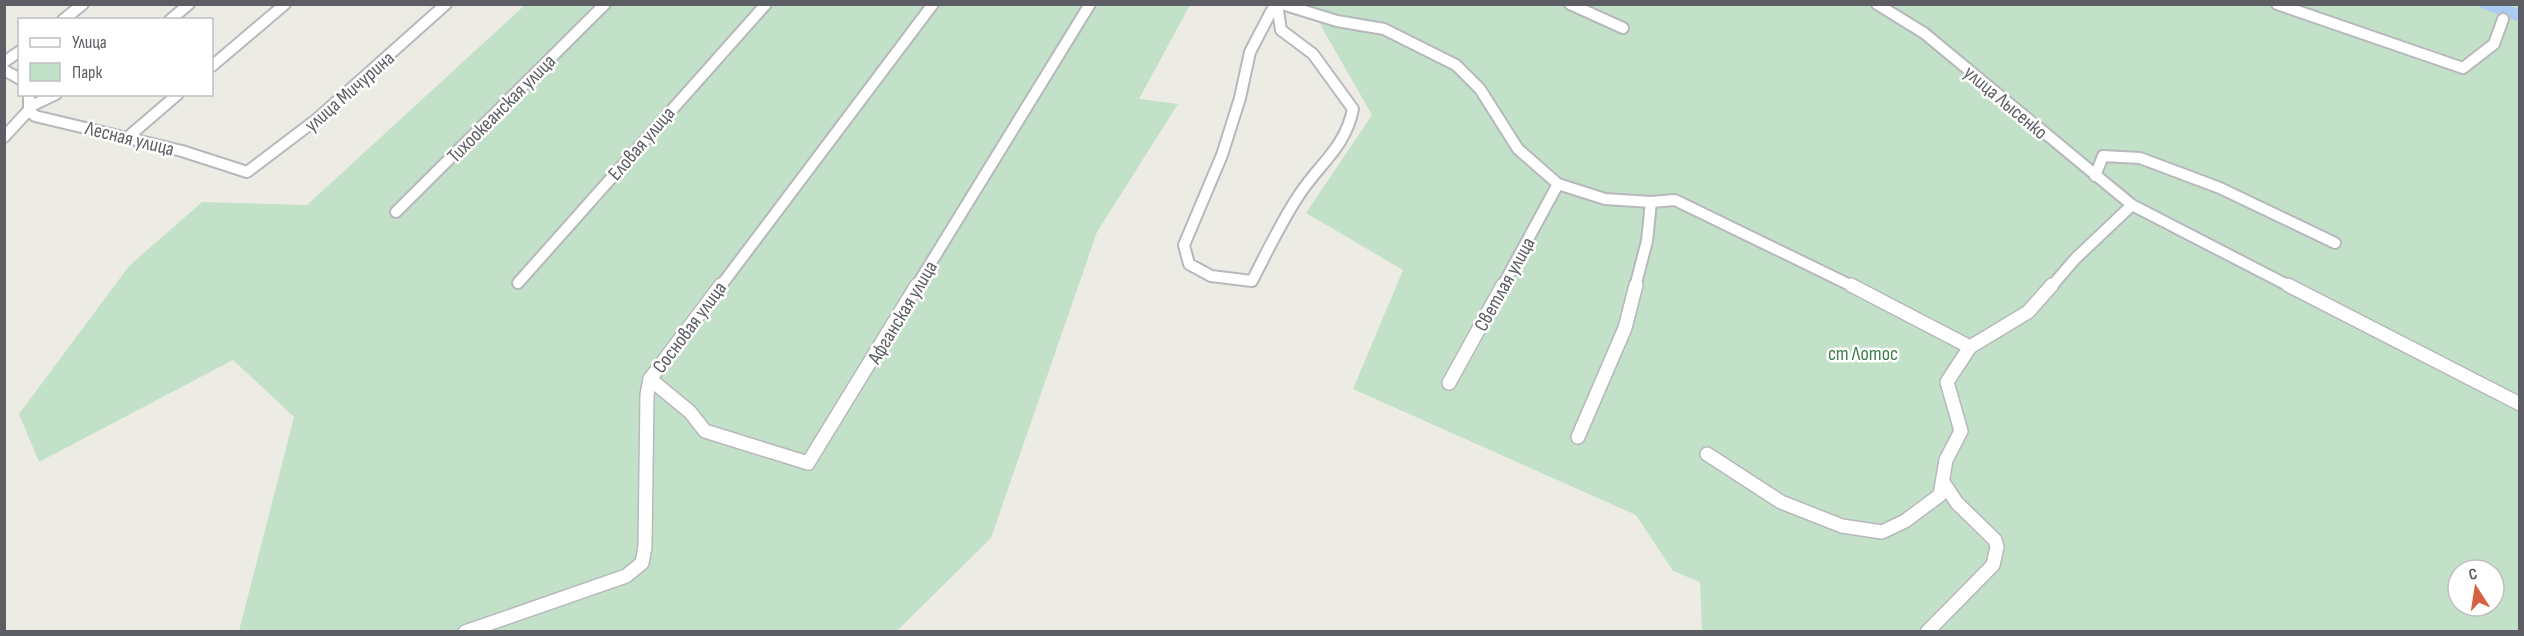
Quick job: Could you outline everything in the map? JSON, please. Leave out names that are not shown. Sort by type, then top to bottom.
[{"type":"street","points":[[66,18],[83,4]]},
{"type":"street","points":[[172,18],[189,4]]},
{"type":"street","points":[[213,65],[285,4]]},
{"type":"street","name":"улица Мичурина","points":[[247,172],[317,119],[446,4]]},
{"type":"street","name":"Тихоокеанская улица","points":[[396,212],[605,4]]},
{"type":"street","name":"Еловая улица","points":[[518,283],[766,4]]},
{"type":"street","name":"Сосновая улица","points":[[465,632],[626,576],[642,563],[645,547],[646,395],[650,380],[933,4]]},
{"type":"street","name":"Афганская улица","points":[[650,380],[690,412],[705,431],[808,463],[1090,4]]},
{"type":"street","points":[[1276,4],[1281,30],[1312,54],[1353,109],[1350,126],[1340,148],[1306,183],[1252,281],[1211,276],[1189,264],[1184,245],[1222,155],[1240,98],[1250,52],[1276,4]]},
{"type":"street","points":[[1282,4],[1337,21],[1384,29],[1456,65],[1480,89],[1518,148],[1558,184],[1605,199],[1651,202],[1675,200],[1791,254],[1970,347]]},
{"type":"street","points":[[1570,4],[1623,28]]},
{"type":"street","name":"улица Лысенко","points":[[1877,4],[1924,33],[2132,205],[2520,404]]},
{"type":"street","points":[[2277,4],[2463,68],[2494,44],[2503,19]]},
{"type":"street","points":[[4,62],[18,52]]},
{"type":"street","points":[[4,70],[18,78]]},
{"type":"street","points":[[29,96],[29,109]]},
{"type":"street","points":[[4,137],[29,109],[52,96]]},
{"type":"street","points":[[128,137],[176,96]]},
{"type":"street","name":"Лесная улица","points":[[29,109],[35,116],[128,137],[247,172]]},
{"type":"street","points":[[2095,176],[2103,156],[2139,158],[2220,188],[2336,243]]},
{"type":"street","name":"Светлая улица","points":[[1449,383],[1558,184]]},
{"type":"street","points":[[1578,437],[1625,328],[1647,241],[1651,202]]},
{"type":"street","points":[[1707,454],[1749,483],[1805,515],[1851,529],[1881,532],[1906,519],[1940,495],[1946,460],[1961,431],[1947,382],[1970,347],[2028,312],[2075,259],[2132,205]]},
{"type":"street","points":[[1927,632],[1993,565],[1997,547],[1995,540],[1957,503],[1943,483]]},
{"type":"green space","points":[[525,5],[1190,5],[1139,99],[1178,104],[1097,232],[991,538],[897,631],[239,631],[294,417],[233,360],[39,462],[19,414],[129,266],[202,202],[307,205]]},
{"type":"green space","name":"ст Лотос","points":[[1309,5],[2519,5],[2519,631],[1702,631],[1700,582],[1673,571],[1636,515],[1353,389],[1403,270],[1306,213],[1372,115]]},
{"type":"waterway","points":[[2487,4],[2520,17]]}]
